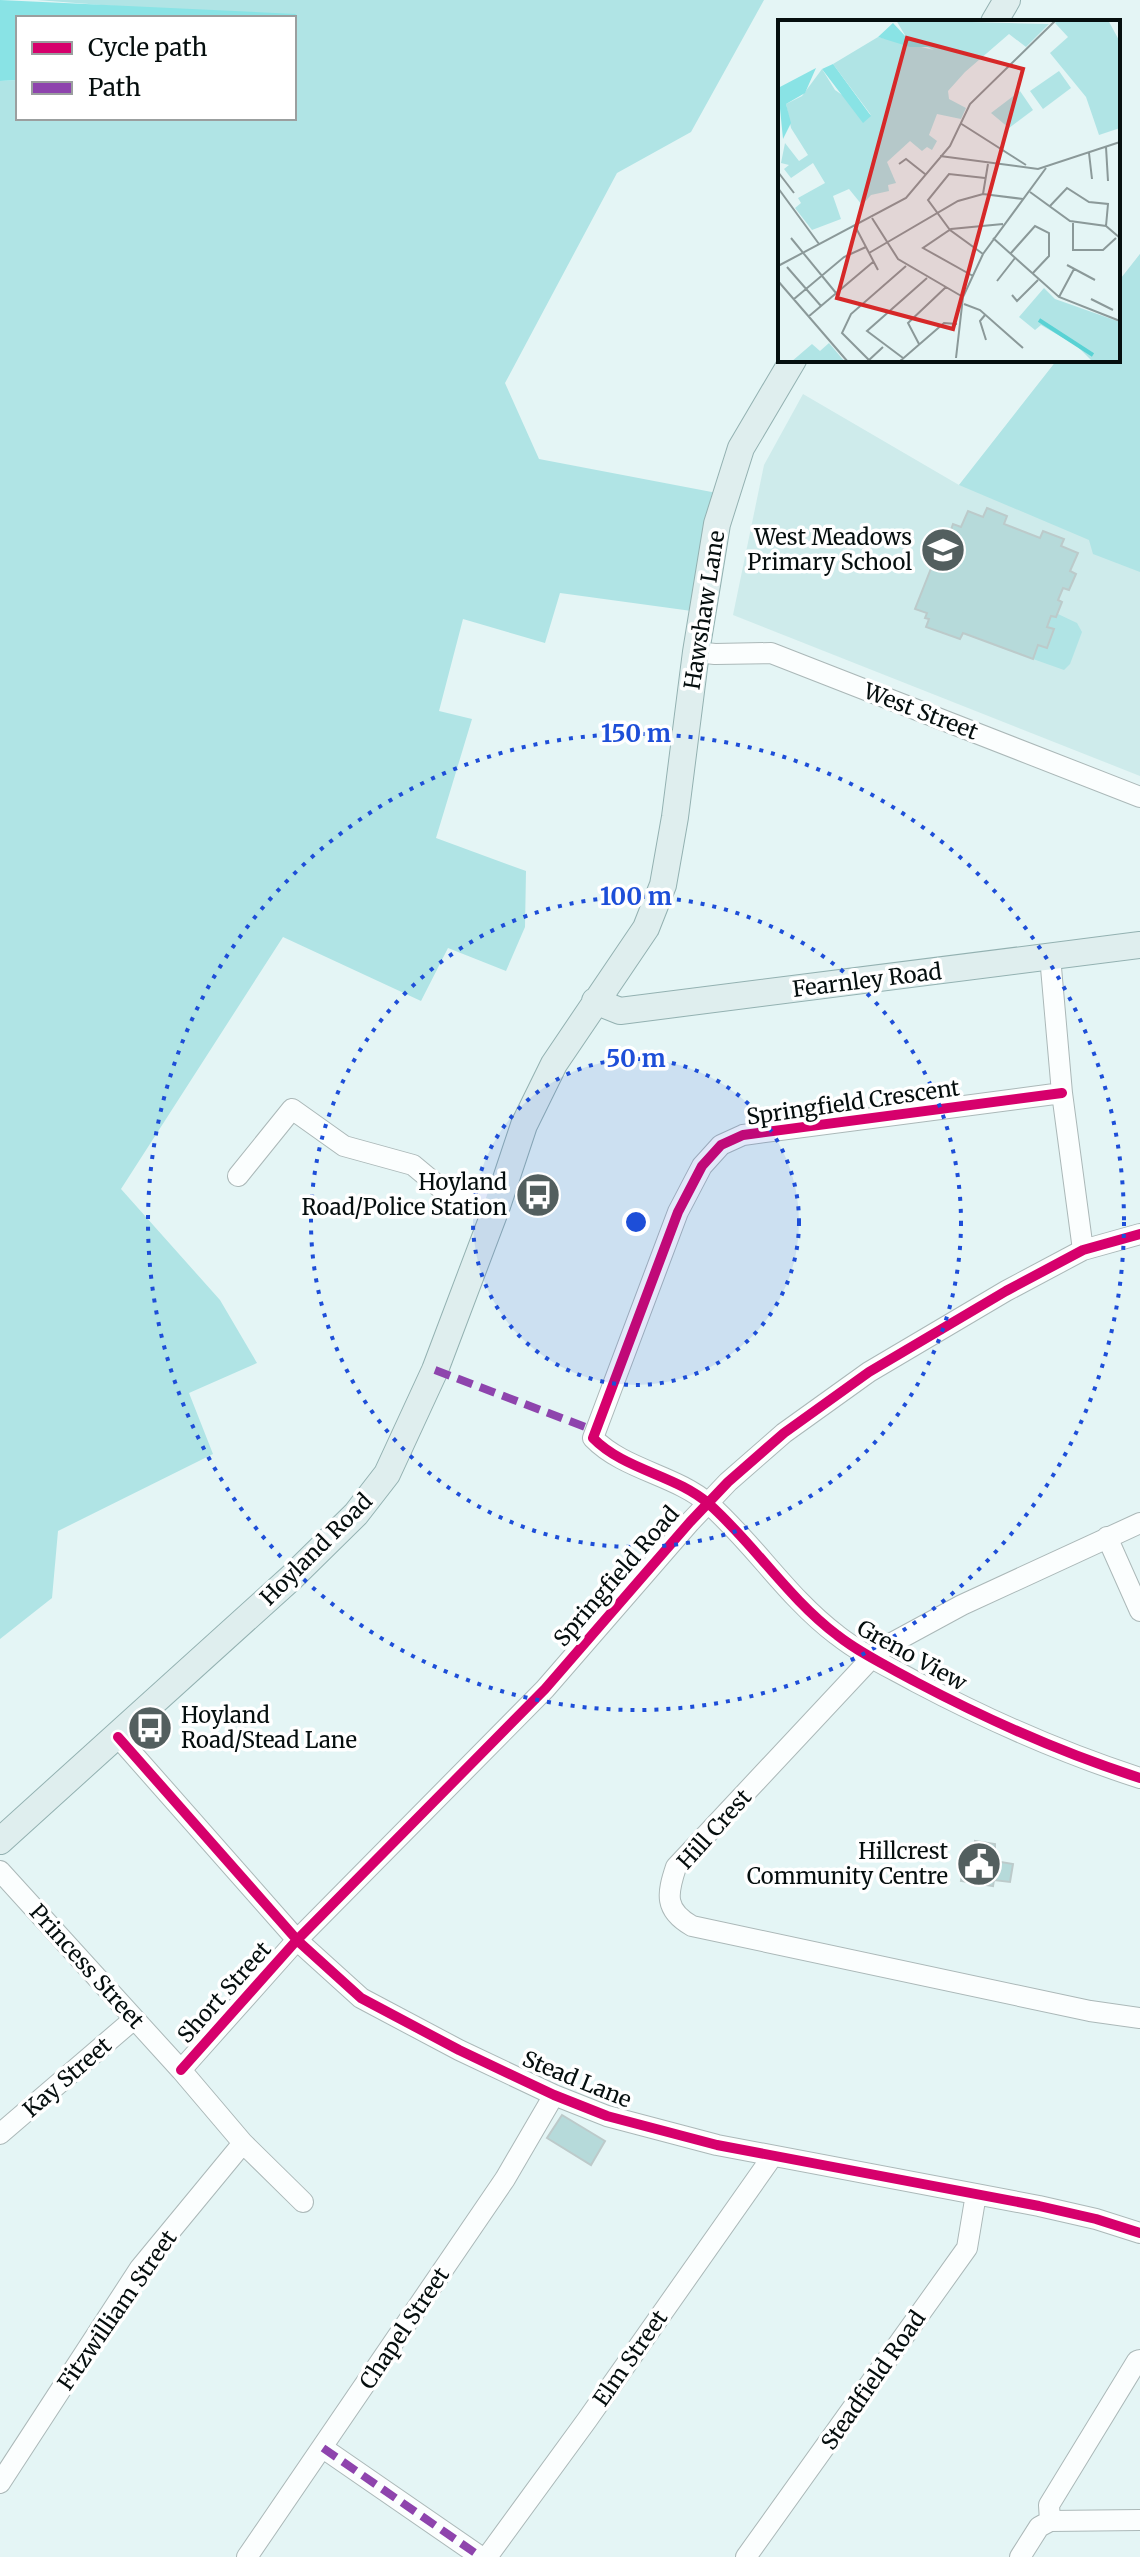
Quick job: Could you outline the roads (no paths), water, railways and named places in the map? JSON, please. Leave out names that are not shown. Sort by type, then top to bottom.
[{"type":"main road","points":[[995,20],[1007,0]]},
{"type":"main road","name":"Hawshaw Lane","points":[[595,1001],[646,928],[663,885],[717,524],[741,448],[792,362]]},
{"type":"main road","name":"Fearnley Road","points":[[595,1001],[620,1011],[1140,945]]},
{"type":"main road","name":"Hoyland Road","points":[[0,1841],[292,1577],[356,1514],[387,1474],[420,1407],[497,1206],[524,1125],[554,1064],[595,1001]]},
{"type":"street","name":"West Street","points":[[696,652],[771,653],[1140,797]]},
{"type":"street","points":[[1050,956],[1062,1093],[1083,1250]]},
{"type":"street","name":"Springfield Crescent","points":[[708,1503],[615,1455],[593,1438],[678,1212],[702,1166],[721,1145],[743,1135],[1062,1093]]},
{"type":"street","points":[[238,1176],[292,1109],[344,1146],[413,1165],[443,1190],[497,1206]]},
{"type":"street","name":"Springfield Road","points":[[298,1941],[454,1778],[545,1689],[708,1503],[784,1433],[869,1372],[1006,1291],[1083,1250],[1140,1234]]},
{"type":"street","name":"Greno View","points":[[708,1503],[797,1600],[837,1635],[871,1658],[945,1697],[1067,1754],[1140,1778]]},
{"type":"street","name":"Hill Crest","points":[[1140,1523],[962,1605],[879,1650],[676,1867],[668,1890],[671,1907],[678,1918],[692,1926],[1090,2011],[1140,2018]]},
{"type":"street","points":[[1107,1537],[1140,1611]]},
{"type":"street","name":"Stead Lane","points":[[118,1737],[298,1941],[361,1998],[459,2050],[554,2095],[607,2116],[717,2145],[976,2194],[1096,2219],[1140,2233]]},
{"type":"street","name":"Princess Street","points":[[0,1871],[243,2143],[303,2202]]},
{"type":"street","name":"Short Street","points":[[181,2070],[298,1941]]},
{"type":"street","name":"Kay Street","points":[[0,2134],[134,2019]]},
{"type":"street","name":"Chapel Street","points":[[247,2557],[505,2179],[554,2095]]},
{"type":"street","name":"Fitzwilliam Street","points":[[0,2483],[140,2268],[243,2143]]},
{"type":"street","name":"Elm Street","points":[[484,2557],[587,2420],[772,2157]]},
{"type":"street","name":"Steadfield Road","points":[[746,2557],[967,2248],[976,2194]]},
{"type":"street","points":[[1050,2521],[1049,2505],[1140,2360]]},
{"type":"street","points":[[323,2448],[484,2557]]},
{"type":"street","points":[[1020,2557],[1039,2527],[1050,2521],[1140,2520]]},
{"type":"place","name":"West Meadows Primary School","points":[[943,550]]},
{"type":"place","name":"Hoyland Road/Police Station","points":[[538,1195]]},
{"type":"place","name":"Hoyland Road/Stead Lane","points":[[150,1728]]},
{"type":"place","name":"Hillcrest Community Centre","points":[[979,1864]]}]
